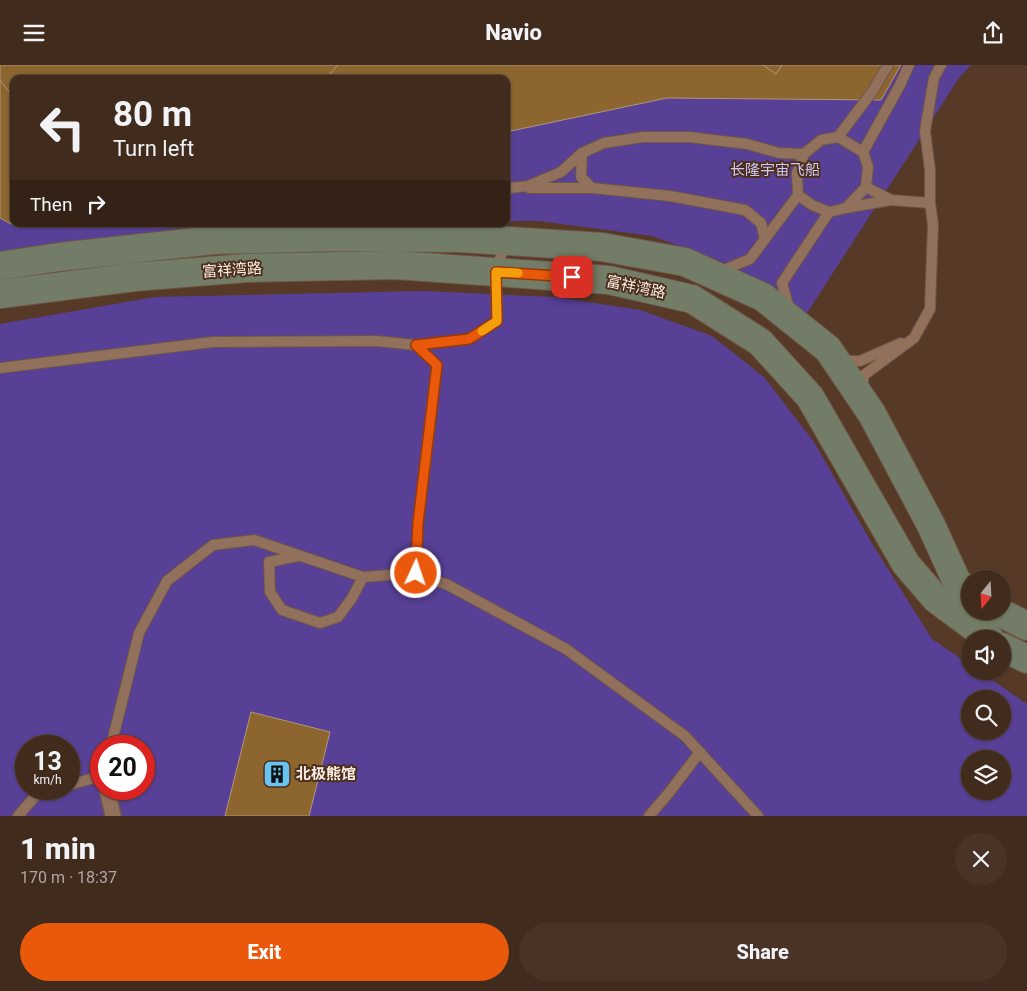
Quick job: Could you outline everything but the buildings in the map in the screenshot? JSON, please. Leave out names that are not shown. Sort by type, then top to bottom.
[{"type":"main road","name":"富祥湾路","points":[[0,266],[59,257],[214,240],[346,237],[459,237],[602,247],[685,262],[764,297],[828,349],[872,414],[931,525],[957,582],[961,585]]},
{"type":"main road","name":"富祥湾路","points":[[0,294],[134,277],[246,268],[395,265],[609,280],[692,299],[760,342],[810,397],[906,564],[936,599],[978,630]]},
{"type":"main road","points":[[1011,618],[1027,626]]},
{"type":"main road","points":[[1011,651],[1027,659]]},
{"type":"street","points":[[109,800],[112,816]]},
{"type":"lane","points":[[838,137],[872,91],[888,65]]},
{"type":"lane","points":[[863,152],[909,65]]},
{"type":"lane","points":[[860,397],[864,375],[914,338],[930,309],[933,225],[930,203],[930,170],[925,131],[934,78],[941,65]]},
{"type":"lane","points":[[765,239],[761,223],[745,210],[670,196],[592,188],[510,188],[528,186],[562,172],[582,153],[604,143],[643,137],[689,137],[747,144],[779,153],[804,154]]},
{"type":"lane","points":[[713,275],[750,259],[798,195],[797,173],[804,154],[821,140],[838,137],[863,152],[868,167],[866,187],[846,208]]},
{"type":"lane","points":[[582,153],[581,177],[592,188]]},
{"type":"lane","points":[[866,187],[892,199]]},
{"type":"lane","points":[[798,195],[812,205],[829,212],[892,199],[930,203]]},
{"type":"lane","points":[[792,320],[782,283],[829,212]]},
{"type":"lane","points":[[0,368],[213,342],[376,341],[416,345],[469,339],[497,321],[496,272],[505,241]]},
{"type":"lane","points":[[828,349],[848,361],[860,361],[914,338]]},
{"type":"lane","points":[[416,345],[437,365],[418,523],[416,573]]},
{"type":"lane","points":[[114,735],[139,633],[167,581],[213,545],[254,540],[363,577],[416,573],[448,585],[566,649],[685,736],[758,816]]},
{"type":"lane","points":[[298,556],[269,562],[270,592],[282,610],[320,623],[338,617],[352,598],[363,577]]},
{"type":"lane","points":[[649,816],[700,752]]},
{"type":"lane","points":[[18,816],[32,800]]},
{"type":"green space","name":"长隆宇宙飞船","points":[[0,65],[971,65],[959,78],[807,313],[725,263],[652,236],[539,221],[510,221],[510,75],[10,75],[10,227],[213,227],[0,253]]},
{"type":"green space","points":[[424,291],[554,297],[640,310],[712,336],[764,377],[814,442],[871,542],[932,639],[961,659],[961,680],[992,680],[1007,690],[961,690],[961,740],[1011,740],[1011,693],[1027,704],[1027,816],[0,816],[0,324],[155,297]]},
{"type":"slow traffic","points":[[482,331],[497,321],[496,272],[518,273]]},
{"type":"place","name":"北极熊馆","points":[[277,774]]},
{"type":"route","points":[[416,573],[418,523],[437,365],[416,345],[469,339],[497,321],[496,272],[572,277]]}]
